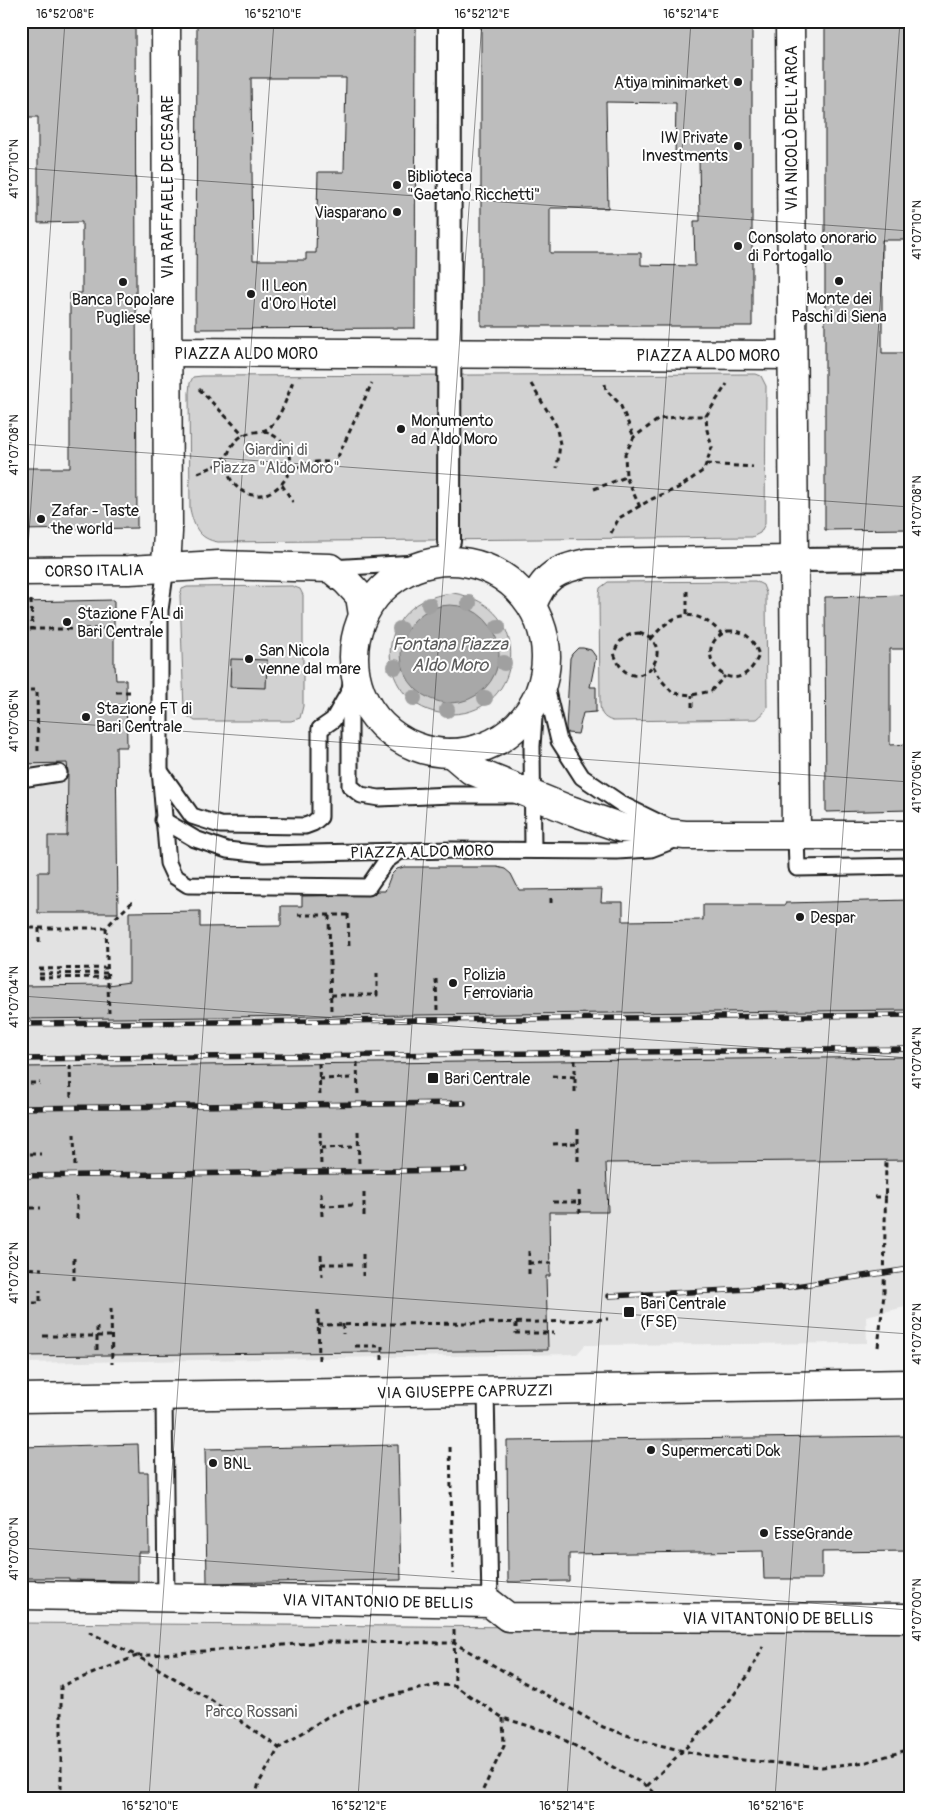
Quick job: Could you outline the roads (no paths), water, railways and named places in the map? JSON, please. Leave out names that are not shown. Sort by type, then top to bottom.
[{"type":"street","name":"VIA RAFFAELE DE CESARE","points":[[166,21],[168,352]]},
{"type":"street","points":[[449,551],[450,21]]},
{"type":"street","name":"VIA NICOLÒ DELL'ARCA","points":[[790,21],[792,355]]},
{"type":"street","name":"PIAZZA ALDO MORO","points":[[166,568],[168,532],[168,352],[792,355],[796,835],[685,836],[622,828],[533,796],[471,770],[452,753]]},
{"type":"street","points":[[449,551],[465,562],[495,572],[515,587],[532,606],[542,629],[546,653],[539,691],[520,723],[500,739],[476,749],[452,753],[422,749],[396,736],[375,717],[360,692],[354,663],[356,639],[364,615],[375,597],[396,578],[408,571],[428,564],[449,551]]},
{"type":"street","points":[[532,606],[538,591],[548,578],[566,567],[587,563],[910,559]]},
{"type":"street","points":[[166,568],[219,565],[320,567],[346,581],[360,596],[364,615]]},
{"type":"street","name":"CORSO ITALIA","points":[[21,571],[166,568]]},
{"type":"street","points":[[796,835],[910,834]]},
{"type":"street","name":"VIA GIUSEPPE CAPRUZZI","points":[[21,1398],[910,1384]]},
{"type":"street","name":"VIA VITANTONIO DE BELLIS","points":[[21,1595],[166,1598],[454,1614],[490,1603],[508,1617],[910,1618]]},
{"type":"lane","points":[[320,567],[449,551]]},
{"type":"lane","name":"PIAZZA ALDO MORO","points":[[166,568],[160,610],[152,771],[163,820],[168,863],[174,876],[188,885],[368,887],[386,861],[400,851]]},
{"type":"lane","points":[[354,663],[350,690],[350,786],[361,795],[379,798],[452,795],[533,796]]},
{"type":"lane","points":[[314,729],[333,720],[350,690]]},
{"type":"lane","points":[[533,850],[532,746],[539,691]]},
{"type":"lane","points":[[539,691],[559,741],[582,777],[623,805],[685,836]]},
{"type":"lane","points":[[152,771],[192,816],[220,825],[305,826],[313,823],[320,817],[314,729]]},
{"type":"lane","points":[[314,729],[350,729]]},
{"type":"lane","points":[[21,779],[59,773]]},
{"type":"lane","name":"PIAZZA ALDO MORO","points":[[163,820],[194,839],[227,850],[244,853],[617,851],[651,849],[685,836]]},
{"type":"lane","points":[[796,835],[797,868],[910,866]]},
{"type":"lane","points":[[486,1391],[490,1603]]},
{"type":"lane","points":[[164,1396],[166,1598]]},
{"type":"water","name":"Fontana Piazza Aldo Moro","points":[[450,605],[469,609],[484,620],[495,635],[499,654],[495,673],[484,688],[469,699],[450,703],[431,699],[416,688],[405,673],[401,654],[405,635],[416,620],[431,609]]},
{"type":"railway","points":[[21,1024],[910,1015]]},
{"type":"railway","points":[[21,1059],[910,1049]]},
{"type":"railway","points":[[21,1108],[464,1103]]},
{"type":"railway","points":[[21,1176],[465,1170]]},
{"type":"railway","points":[[609,1296],[789,1287],[910,1269]]},
{"type":"place","name":"Atiya minimarket","points":[[738,82]]},
{"type":"place","name":"IW Private Investments","points":[[738,146]]},
{"type":"place","name":"Biblioteca \"Gaetano Ricchetti\"","points":[[397,185]]},
{"type":"place","name":"Viasparano","points":[[397,212]]},
{"type":"place","name":"Consolato onorario di Portogallo","points":[[738,246]]},
{"type":"place","name":"Monte dei Paschi di Siena","points":[[839,281]]},
{"type":"place","name":"Banca Popolare Pugliese","points":[[123,282]]},
{"type":"place","name":"Il Leon d'Oro Hotel","points":[[251,294]]},
{"type":"place","name":"Monumento ad Aldo Moro","points":[[401,429]]},
{"type":"place","name":"Zafar - Taste the world","points":[[41,519]]},
{"type":"place","name":"Stazione FAL di Bari Centrale","points":[[67,622]]},
{"type":"place","name":"San Nicola venne dal mare","points":[[249,659]]},
{"type":"place","name":"Stazione FT di Bari Centrale","points":[[86,717]]},
{"type":"place","name":"Despar","points":[[800,917]]},
{"type":"place","name":"Polizia Ferroviaria","points":[[453,983]]},
{"type":"place","name":"Bari Centrale","points":[[433,1078]]},
{"type":"place","name":"Bari Centrale (FSE)","points":[[629,1312]]},
{"type":"place","name":"Supermercati Dok","points":[[651,1450]]},
{"type":"place","name":"BNL","points":[[213,1463]]},
{"type":"place","name":"EsseGrande","points":[[764,1533]]},
{"type":"park label","name":"Giardini di Piazza \"Aldo Moro\"","points":[[276,458]]},
{"type":"park label","name":"Parco Rossani","points":[[251,1711]]}]
